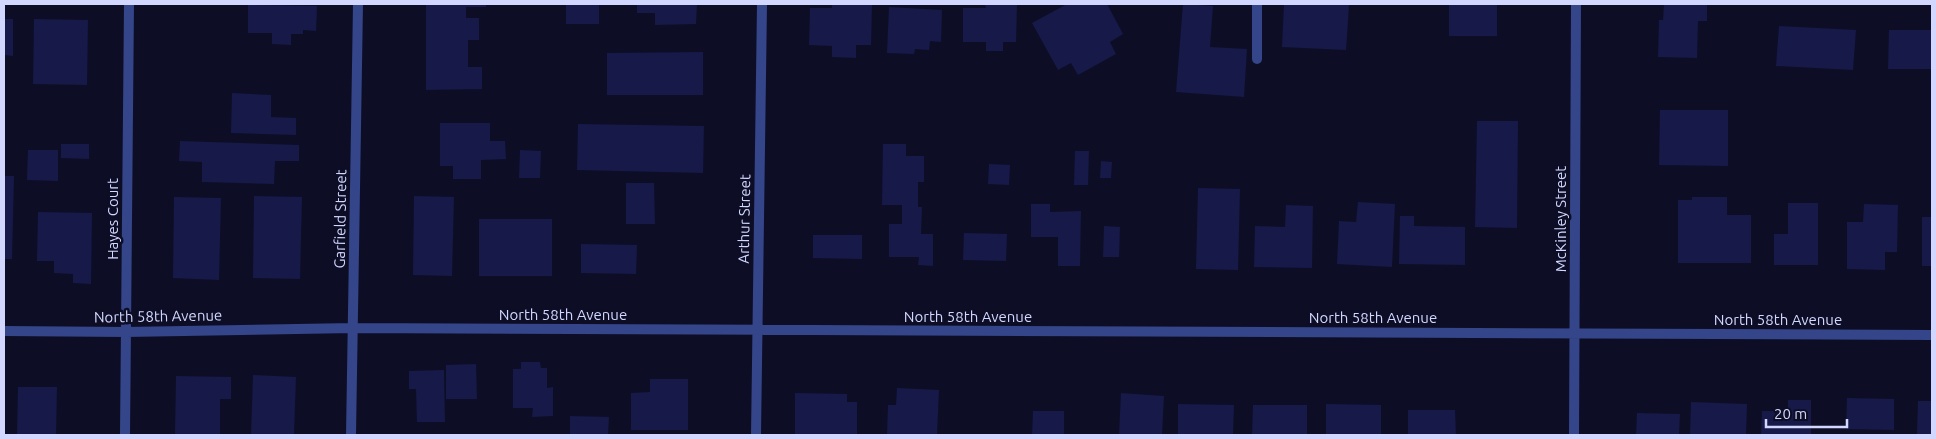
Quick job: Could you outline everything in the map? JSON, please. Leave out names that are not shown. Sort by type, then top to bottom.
[{"type":"street","name":"Hayes Court","points":[[125,435],[129,4]]},
{"type":"street","name":"Garfield Street","points":[[351,435],[358,4]]},
{"type":"street","name":"Arthur Street","points":[[756,435],[762,4]]},
{"type":"street","points":[[1256,59],[1258,4]]},
{"type":"street","name":"McKinley Street","points":[[1574,435],[1576,4]]},
{"type":"street","name":"North 58th Avenue","points":[[4,331],[126,332],[353,328],[1932,334]]},
{"type":"building","points":[[426,4],[486,4],[486,7],[466,7],[466,18],[479,18],[479,40],[468,40],[468,67],[482,67],[482,89],[426,90]]},
{"type":"building","points":[[566,4],[599,4],[599,24],[566,24]]},
{"type":"building","points":[[637,4],[697,4],[696,24],[655,25],[655,13],[637,13]]},
{"type":"building","points":[[832,4],[872,4],[871,45],[856,45],[856,58],[832,57],[832,46],[809,45],[810,8],[832,8]]},
{"type":"building","points":[[985,4],[1017,5],[1016,42],[1003,42],[1003,51],[986,51],[986,42],[963,42],[963,8],[986,8]]},
{"type":"building","points":[[1067,4],[1107,4],[1123,34],[1110,42],[1116,54],[1078,75],[1071,63],[1058,70],[1032,23]]},
{"type":"building","points":[[1183,4],[1213,6],[1210,47],[1247,49],[1244,97],[1176,92]]},
{"type":"building","points":[[1284,4],[1349,5],[1346,50],[1282,47]]},
{"type":"building","points":[[1449,4],[1497,4],[1497,36],[1449,36]]},
{"type":"building","points":[[1664,4],[1707,4],[1707,21],[1698,21],[1697,58],[1658,57],[1659,20],[1663,20]]},
{"type":"building","points":[[248,5],[317,6],[316,31],[303,30],[303,34],[291,34],[291,45],[272,44],[272,33],[248,33]]},
{"type":"building","points":[[889,7],[942,10],[941,42],[930,41],[929,50],[915,49],[914,54],[887,53]]},
{"type":"building","points":[[4,19],[13,19],[13,56],[4,55]]},
{"type":"building","points":[[34,19],[88,20],[87,85],[33,84]]},
{"type":"building","points":[[1779,26],[1856,30],[1853,70],[1776,66]]},
{"type":"building","points":[[1889,30],[1932,30],[1932,69],[1888,69]]},
{"type":"building","points":[[703,52],[703,95],[607,95],[607,53]]},
{"type":"building","points":[[232,93],[271,95],[271,117],[296,118],[296,135],[231,133]]},
{"type":"building","points":[[1660,110],[1728,110],[1728,166],[1659,165]]},
{"type":"building","points":[[1477,121],[1518,121],[1517,228],[1475,227]]},
{"type":"building","points":[[440,123],[490,123],[490,141],[505,141],[506,159],[481,160],[481,179],[453,179],[453,166],[440,166]]},
{"type":"building","points":[[578,124],[704,126],[703,173],[577,170]]},
{"type":"building","points":[[180,141],[299,145],[299,161],[275,161],[274,184],[202,182],[202,162],[179,161]]},
{"type":"building","points":[[61,144],[89,144],[89,159],[61,158]]},
{"type":"building","points":[[883,144],[906,144],[906,156],[924,156],[924,182],[918,182],[918,207],[922,207],[921,234],[933,234],[933,266],[918,265],[919,257],[889,257],[889,224],[902,224],[902,205],[882,205]]},
{"type":"building","points":[[28,150],[58,150],[58,181],[27,180]]},
{"type":"building","points":[[520,150],[541,151],[540,178],[519,178]]},
{"type":"building","points":[[1075,151],[1089,151],[1088,185],[1074,185]]},
{"type":"building","points":[[1101,161],[1112,162],[1111,178],[1100,178]]},
{"type":"building","points":[[989,164],[1010,165],[1009,185],[988,184]]},
{"type":"building","points":[[4,176],[14,176],[12,259],[4,259]]},
{"type":"building","points":[[626,183],[654,183],[655,224],[626,224]]},
{"type":"building","points":[[1198,188],[1240,189],[1238,270],[1196,269]]},
{"type":"building","points":[[254,196],[302,197],[300,279],[253,278]]},
{"type":"building","points":[[414,196],[454,197],[452,276],[413,275]]},
{"type":"building","points":[[174,197],[221,198],[219,280],[173,278]]},
{"type":"building","points":[[1692,197],[1727,197],[1727,215],[1751,215],[1751,263],[1678,263],[1678,200],[1692,200]]},
{"type":"building","points":[[1358,202],[1395,204],[1392,267],[1337,264],[1339,221],[1356,222]]},
{"type":"building","points":[[1788,203],[1818,203],[1818,265],[1774,265],[1774,234],[1788,234]]},
{"type":"building","points":[[1031,204],[1050,204],[1050,212],[1081,211],[1080,266],[1058,266],[1058,237],[1031,237]]},
{"type":"building","points":[[1864,204],[1898,205],[1897,252],[1885,252],[1885,270],[1847,269],[1847,222],[1863,222]]},
{"type":"building","points":[[1286,205],[1313,206],[1312,268],[1254,267],[1255,226],[1285,227]]},
{"type":"building","points":[[38,212],[92,213],[91,284],[73,283],[73,274],[54,273],[54,261],[37,261]]},
{"type":"building","points":[[1400,216],[1414,216],[1414,226],[1465,227],[1465,265],[1399,264]]},
{"type":"building","points":[[1922,217],[1932,217],[1932,266],[1922,266]]},
{"type":"building","points":[[479,219],[552,219],[552,276],[479,276]]},
{"type":"building","points":[[1104,226],[1120,227],[1119,257],[1103,257]]},
{"type":"building","points":[[964,233],[1007,234],[1006,261],[963,260]]},
{"type":"building","points":[[813,235],[862,235],[862,259],[813,258]]},
{"type":"building","points":[[581,244],[637,245],[636,274],[581,273]]},
{"type":"building","points":[[521,362],[540,362],[541,368],[547,368],[547,388],[553,387],[553,416],[532,417],[533,408],[513,408],[513,369],[521,369]]},
{"type":"building","points":[[476,364],[477,399],[446,399],[446,365]]},
{"type":"building","points":[[444,370],[445,422],[417,422],[416,389],[409,389],[409,371]]},
{"type":"building","points":[[253,375],[296,377],[294,435],[251,435]]},
{"type":"building","points":[[176,376],[231,377],[231,399],[220,399],[220,435],[175,435]]},
{"type":"building","points":[[650,379],[688,379],[688,430],[631,430],[631,393],[650,392]]},
{"type":"building","points":[[18,387],[57,387],[56,435],[17,435]]},
{"type":"building","points":[[897,388],[939,390],[937,435],[887,435],[888,405],[896,405]]},
{"type":"building","points":[[795,393],[847,394],[847,402],[857,402],[857,435],[795,435]]},
{"type":"building","points":[[1121,393],[1164,396],[1162,435],[1119,435]]},
{"type":"building","points":[[1847,398],[1894,399],[1894,430],[1846,429]]},
{"type":"building","points":[[1788,400],[1811,400],[1811,435],[1761,435],[1762,411],[1788,411]]},
{"type":"building","points":[[1918,401],[1932,401],[1932,435],[1917,435]]},
{"type":"building","points":[[1691,402],[1747,404],[1746,435],[1690,435]]},
{"type":"building","points":[[1178,404],[1234,405],[1233,435],[1178,435]]},
{"type":"building","points":[[1326,404],[1381,405],[1381,435],[1326,435]]},
{"type":"building","points":[[1253,405],[1307,405],[1307,435],[1252,435]]},
{"type":"building","points":[[1408,410],[1455,410],[1456,435],[1408,435]]},
{"type":"building","points":[[1033,411],[1064,411],[1064,435],[1032,435]]},
{"type":"building","points":[[1637,413],[1680,414],[1679,435],[1636,435]]},
{"type":"building","points":[[570,416],[609,417],[608,435],[570,435]]}]
